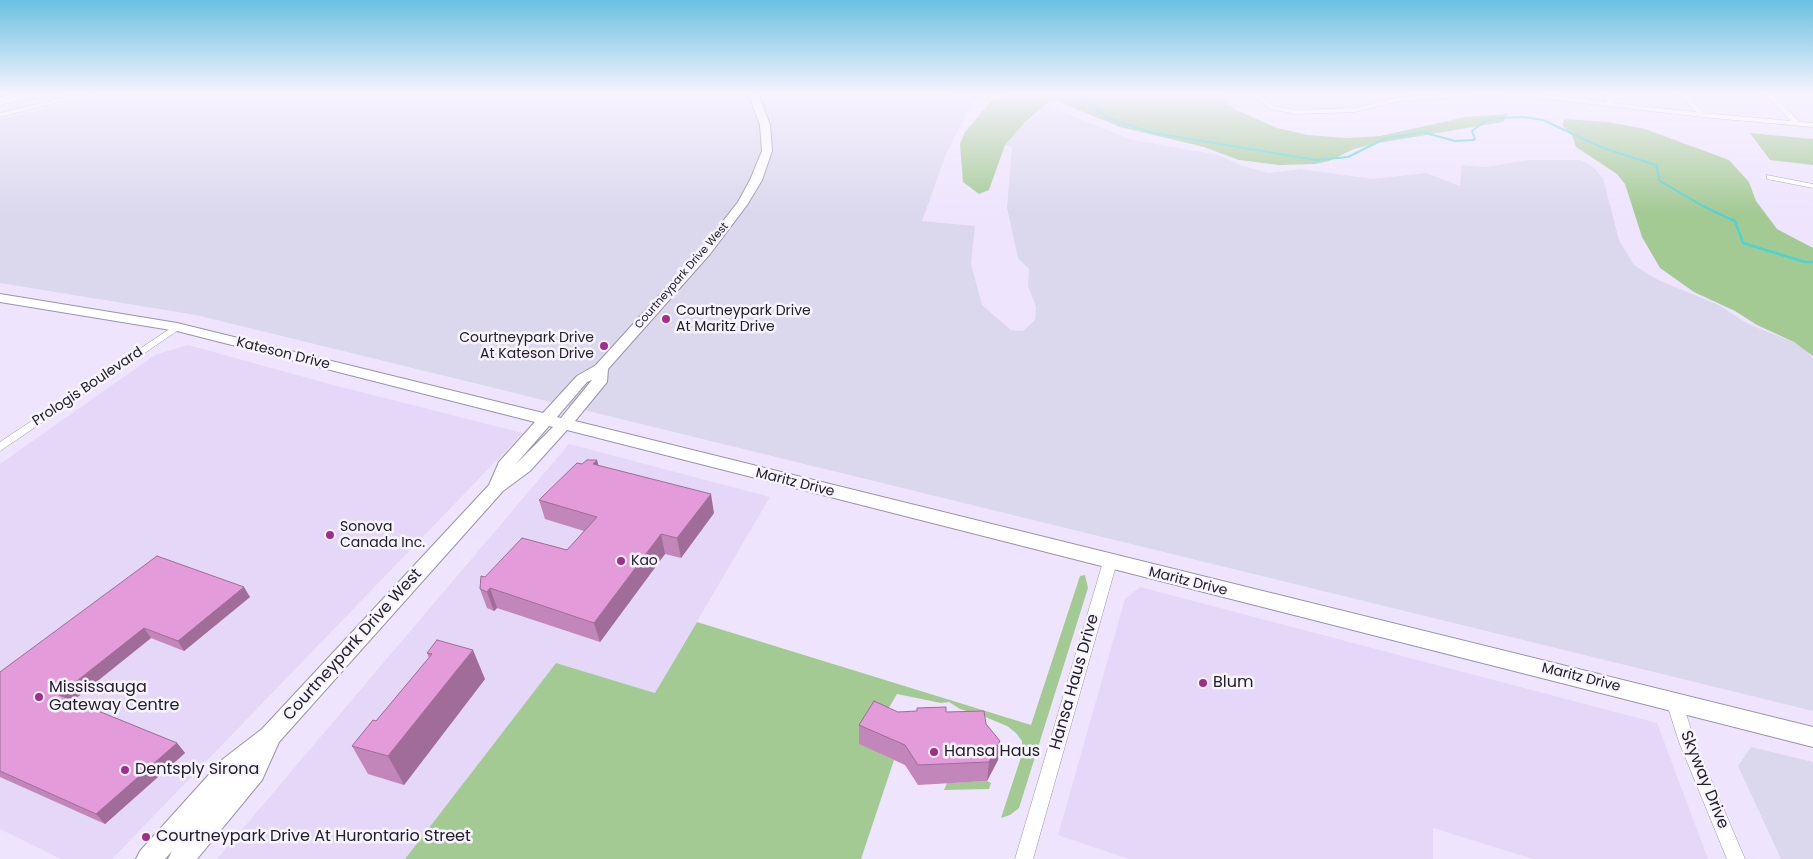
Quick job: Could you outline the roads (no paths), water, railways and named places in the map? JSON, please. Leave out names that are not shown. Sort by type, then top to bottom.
[{"type":"main road","name":"Courtneypark Drive West","points":[[601,368],[706,252],[743,203],[756,180],[767,151],[766,133]]},
{"type":"main road","name":"Courtneypark Drive West","points":[[149,859],[231,766],[270,736]]},
{"type":"street","points":[[1770,177],[1813,186]]},
{"type":"street","name":"Kateson Drive","points":[[0,298],[177,327],[564,425]]},
{"type":"street","name":"Prologis Boulevard","points":[[0,447],[177,327]]},
{"type":"street","name":"Courtneypark Drive West","points":[[497,487],[505,466],[582,379],[601,368]]},
{"type":"street","name":"Courtneypark Drive West","points":[[181,859],[254,773],[270,736],[497,487],[524,467],[564,425],[599,382],[601,368]]},
{"type":"street","name":"Maritz Drive","points":[[564,425],[1813,737]]},
{"type":"street","name":"Hansa Haus Drive","points":[[1024,859],[1110,562]]},
{"type":"street","name":"Skyway Drive","points":[[1674,701],[1687,742],[1736,859]]},
{"type":"waterway","points":[[1155,133],[1316,160],[1348,157],[1384,139],[1416,133]]},
{"type":"waterway","points":[[1426,133],[1455,141],[1473,140],[1475,139],[1473,133]]},
{"type":"waterway","points":[[1571,133],[1603,148],[1656,165],[1660,181],[1701,205],[1734,221]]},
{"type":"waterway","points":[[1731,219],[1735,221],[1743,243],[1805,262],[1813,262]]},
{"type":"place","name":"Courtneypark Drive At Maritz Drive","points":[[666,319]]},
{"type":"place","name":"Courtneypark Drive At Kateson Drive","points":[[604,346]]},
{"type":"place","name":"Sonova Canada Inc.","points":[[330,535]]},
{"type":"place","name":"Kao","points":[[621,561]]},
{"type":"place","name":"Blum","points":[[1203,683]]},
{"type":"place","name":"Mississauga Gateway Centre","points":[[39,697]]},
{"type":"place","name":"Hansa Haus","points":[[934,752]]},
{"type":"place","name":"Dentsply Sirona","points":[[125,770]]},
{"type":"place","name":"Courtneypark Drive At Hurontario Street","points":[[146,837]]}]
